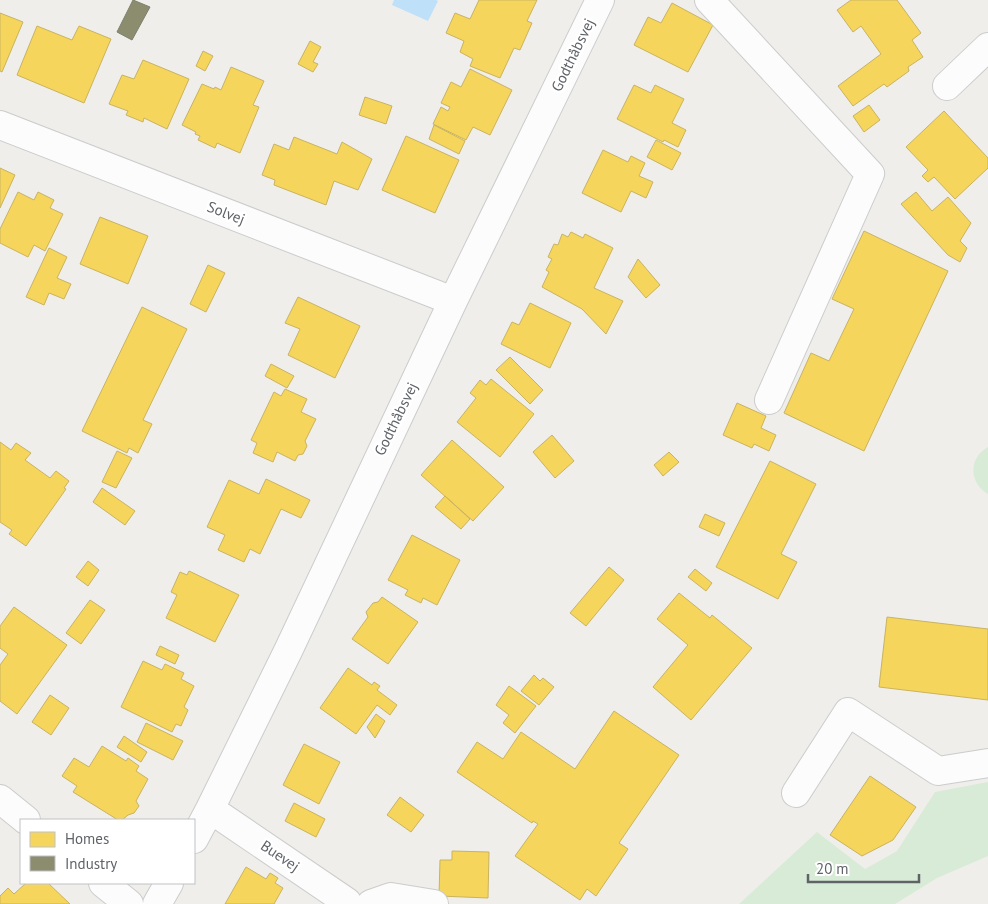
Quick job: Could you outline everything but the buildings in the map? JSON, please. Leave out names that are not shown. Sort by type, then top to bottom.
[{"type":"street","name":"Godthåbsvej","points":[[195,837],[288,651],[452,301],[600,0]]},
{"type":"street","points":[[710,0],[870,174],[770,400]]},
{"type":"street","points":[[947,86],[988,47]]},
{"type":"street","name":"Solvej","points":[[0,125],[452,301]]},
{"type":"street","points":[[796,793],[848,712],[938,771],[988,763]]},
{"type":"street","points":[[0,799],[25,819]]},
{"type":"street","name":"Buevej","points":[[210,809],[348,904]]},
{"type":"street","points":[[104,884],[129,904]]},
{"type":"street","points":[[157,904],[168,884]]},
{"type":"street","points":[[371,904],[391,897],[434,904]]},
{"type":"green space","points":[[988,447],[988,494],[977,484],[973,470],[977,457]]},
{"type":"green space","points":[[988,782],[988,856],[937,878],[895,904],[739,904],[817,832],[865,869],[897,851],[935,792]]},
{"type":"water","points":[[394,0],[438,1],[428,21],[392,5]]}]
